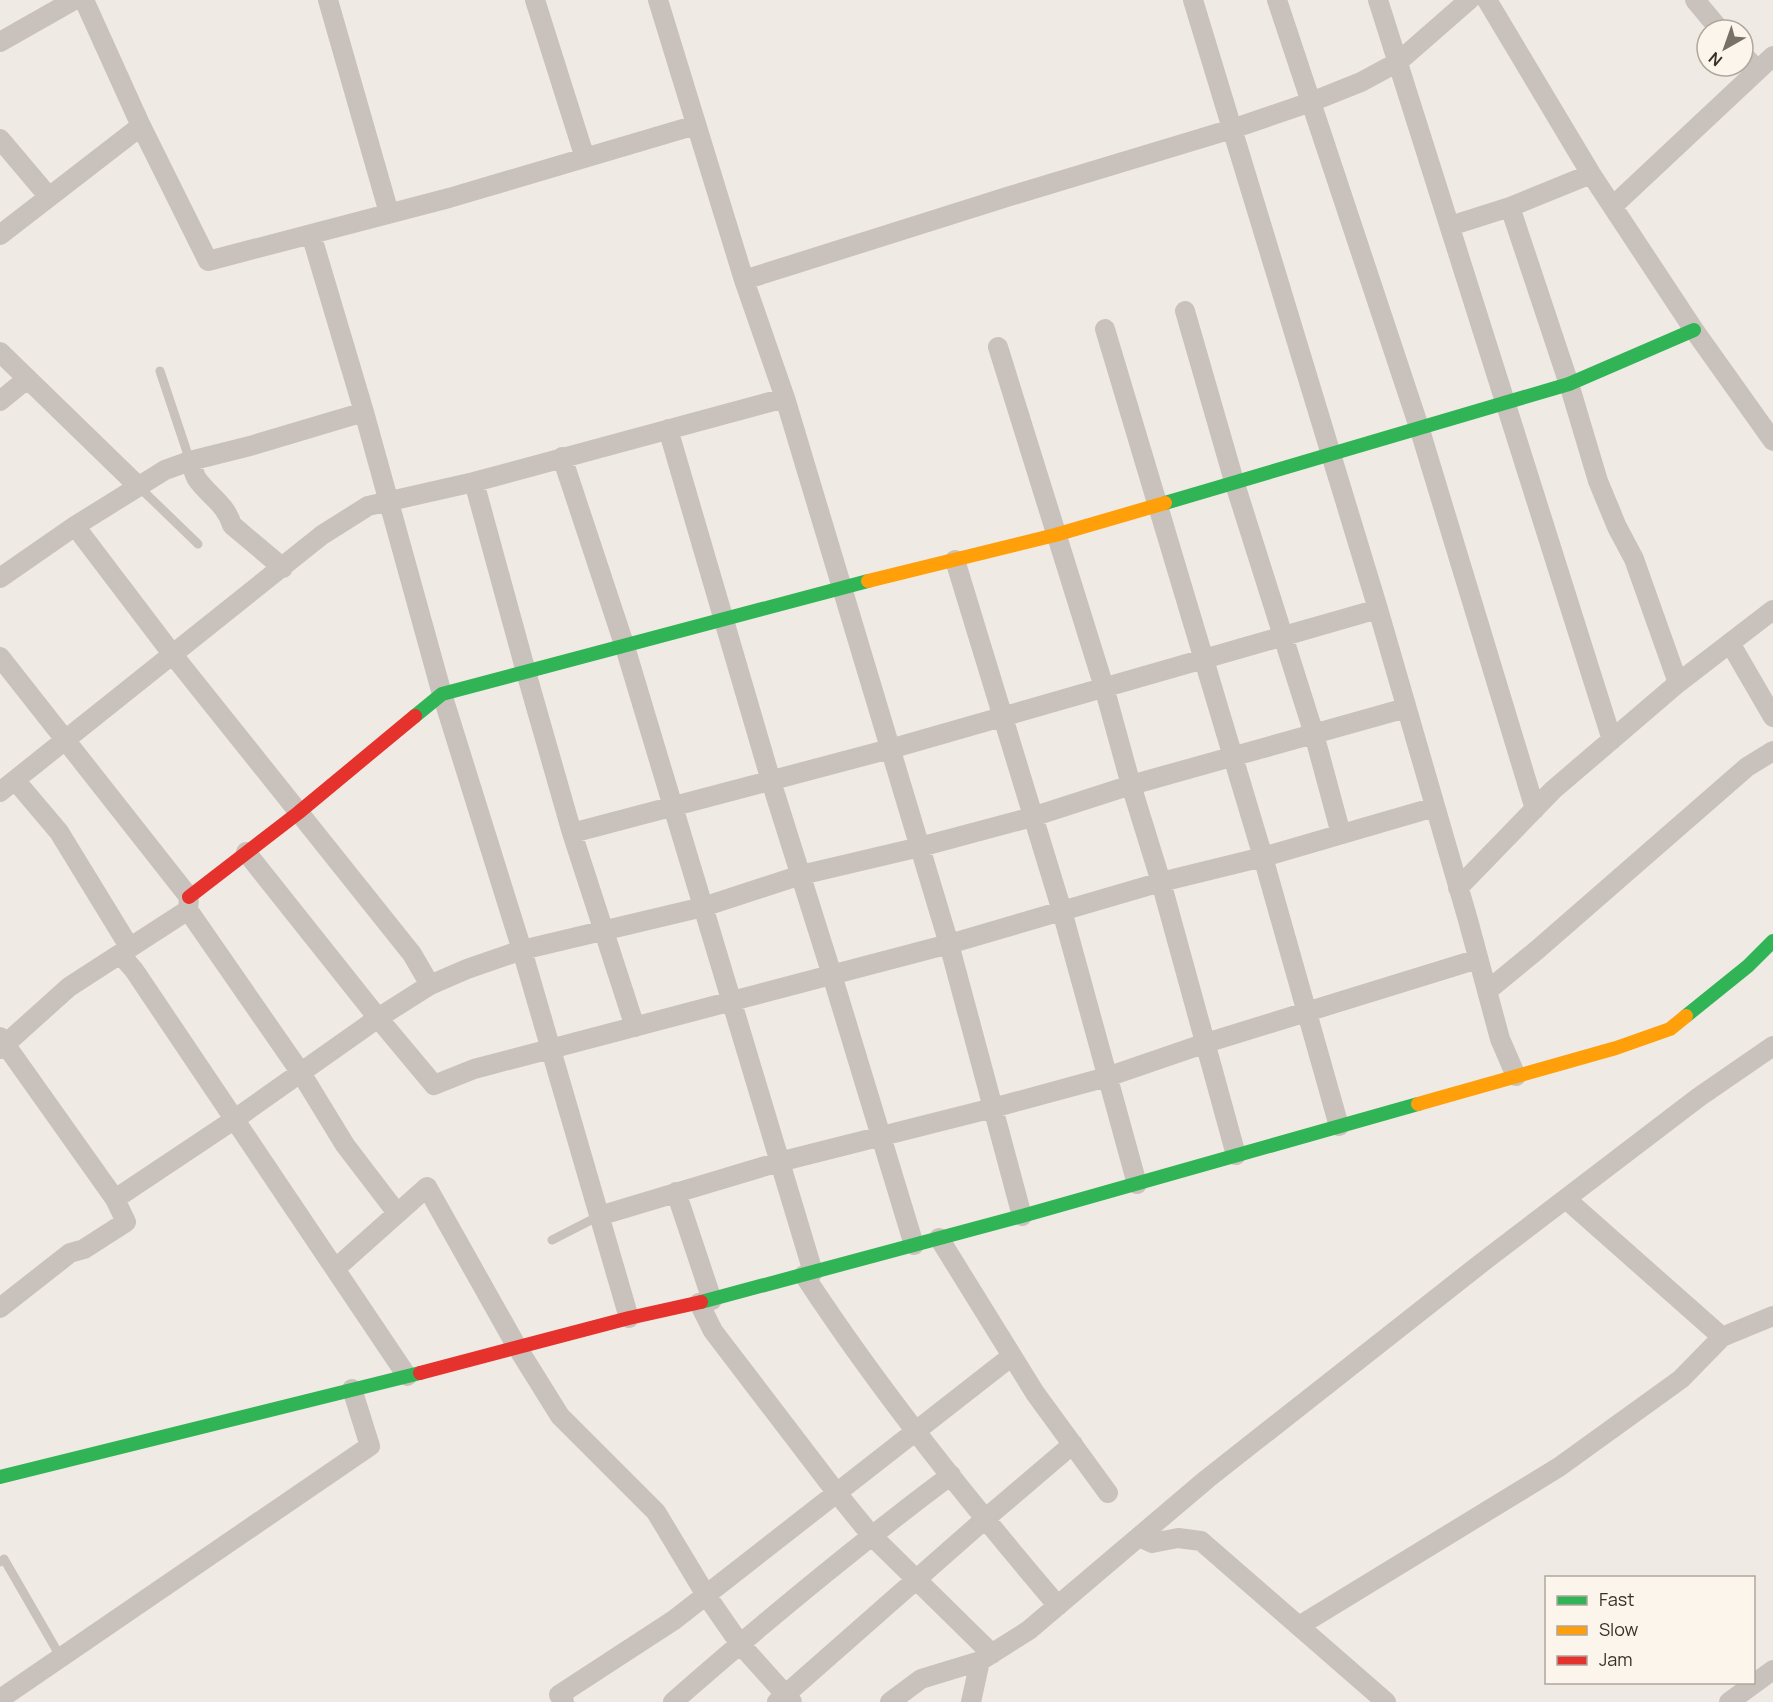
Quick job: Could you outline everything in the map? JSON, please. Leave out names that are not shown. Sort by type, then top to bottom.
[{"type":"street","points":[[0,42],[74,0]]},
{"type":"street","points":[[84,0],[141,126],[208,261],[389,213],[696,125]]},
{"type":"street","points":[[328,0],[389,213]]},
{"type":"street","points":[[535,0],[585,158]]},
{"type":"street","points":[[658,0],[744,280],[785,398],[920,847],[949,944],[1022,1216]]},
{"type":"street","points":[[1193,0],[1378,609],[1500,1039],[1516,1076]]},
{"type":"street","points":[[1277,0],[1419,428],[1535,809]]},
{"type":"street","points":[[1378,0],[1612,740]]},
{"type":"street","points":[[744,280],[1232,129],[1311,102],[1361,82],[1398,62],[1469,0]]},
{"type":"street","points":[[1487,0],[1591,174],[1694,330],[1773,441]]},
{"type":"street","points":[[1695,0],[1710,18]]},
{"type":"street","points":[[1613,206],[1773,56]]},
{"type":"street","points":[[1755,67],[1758,70]]},
{"type":"street","points":[[0,235],[141,126]]},
{"type":"street","points":[[0,140],[49,197]]},
{"type":"street","points":[[1450,226],[1510,207],[1591,174]]},
{"type":"street","points":[[1510,207],[1569,384],[1598,480],[1617,527],[1634,559],[1678,683]]},
{"type":"street","points":[[311,234],[364,412],[442,694],[522,950],[629,1318]]},
{"type":"street","points":[[1185,310],[1234,481],[1314,734],[1341,834]]},
{"type":"street","points":[[1105,329],[1263,857],[1339,1126]]},
{"type":"street","points":[[0,1308],[69,1253],[84,1249],[126,1222],[115,1199],[2,1043],[69,987],[125,951],[188,903],[246,852],[298,813],[442,694],[842,588],[1055,535],[1331,452],[1569,384],[1694,330]]},
{"type":"street","points":[[998,347],[1104,687],[1161,882],[1236,1155]]},
{"type":"street","points":[[0,352],[138,486]]},
{"type":"street","points":[[0,401],[27,379]]},
{"type":"street","points":[[407,1376],[134,970],[59,832],[8,786],[322,535],[368,506],[474,482],[785,398]]},
{"type":"street","points":[[0,578],[75,526],[165,470],[364,412]]},
{"type":"street","points":[[668,429],[771,781],[914,1245]]},
{"type":"street","points":[[562,457],[625,647],[673,805],[779,1162],[808,1274],[844,1335],[985,1519],[1058,1606]]},
{"type":"street","points":[[190,461],[197,478],[219,501],[232,525],[282,568]]},
{"type":"street","points":[[474,482],[572,833],[635,1027]]},
{"type":"street","points":[[75,526],[172,655],[412,954],[430,985]]},
{"type":"street","points":[[955,560],[1062,911],[1137,1184]]},
{"type":"street","points":[[572,833],[890,749],[1378,609]]},
{"type":"street","points":[[1458,888],[1553,790],[1678,683],[1773,610]]},
{"type":"street","points":[[1730,643],[1773,717]]},
{"type":"street","points":[[0,657],[66,740],[188,903],[301,1073],[345,1144],[398,1213]]},
{"type":"street","points":[[115,1199],[235,1119],[378,1018],[430,985],[467,969],[522,950],[703,907],[801,875],[920,847],[1032,817],[1131,785],[1406,708]]},
{"type":"street","points":[[1487,991],[1747,767],[1773,751]]},
{"type":"street","points":[[246,852],[434,1085],[474,1069],[949,944],[1161,882],[1263,857],[1435,807]]},
{"type":"street","points":[[1,1473],[407,1376],[629,1318],[706,1301],[1022,1216],[1616,1048],[1670,1029],[1748,966],[1773,941]]},
{"type":"street","points":[[599,1216],[779,1162],[1107,1077],[1478,959]]},
{"type":"street","points":[[890,1702],[921,1679],[986,1658],[1029,1630],[1207,1479],[1699,1097],[1773,1046]]},
{"type":"street","points":[[335,1269],[427,1187],[517,1347],[560,1416],[656,1512],[706,1595],[740,1644],[785,1700],[917,1578],[1072,1444]]},
{"type":"street","points":[[676,1192],[713,1331],[836,1492],[871,1534],[917,1578],[986,1658]]},
{"type":"street","points":[[1566,1199],[1722,1337]]},
{"type":"street","points":[[939,1239],[1035,1393],[1108,1492]]},
{"type":"street","points":[[1299,1626],[1559,1467],[1681,1379],[1722,1337],[1773,1316]]},
{"type":"street","points":[[564,1702],[559,1695],[674,1620],[1012,1356]]},
{"type":"street","points":[[0,1699],[370,1446],[352,1389]]},
{"type":"street","points":[[673,1702],[871,1534],[951,1475]]},
{"type":"street","points":[[1139,1537],[1152,1543],[1178,1538],[1201,1541],[1386,1702]]},
{"type":"street","points":[[971,1702],[986,1658]]},
{"type":"street","points":[[1755,1683],[1773,1670]]},
{"type":"street","points":[[1729,1702],[1754,1684]]},
{"type":"lane","points":[[160,371],[190,461]]},
{"type":"lane","points":[[138,486],[198,544]]},
{"type":"lane","points":[[552,1240],[599,1216]]},
{"type":"lane","points":[[0,1562],[4,1559],[60,1656]]},
{"type":"traffic: fast","points":[[1165,503],[1569,384],[1694,330]]},
{"type":"traffic: fast","points":[[415,716],[442,694],[868,581]]},
{"type":"traffic: fast","points":[[1686,1016],[1748,966],[1773,941]]},
{"type":"traffic: fast","points":[[701,1302],[1022,1216],[1418,1104]]},
{"type":"traffic: fast","points":[[0,1477],[420,1373]]},
{"type":"traffic: slow","points":[[868,581],[1055,535],[1165,503]]},
{"type":"traffic: slow","points":[[1418,1104],[1616,1048],[1670,1029],[1686,1016]]},
{"type":"traffic: jam","points":[[189,897],[298,813],[415,716]]},
{"type":"traffic: jam","points":[[420,1373],[629,1318],[701,1302]]}]
